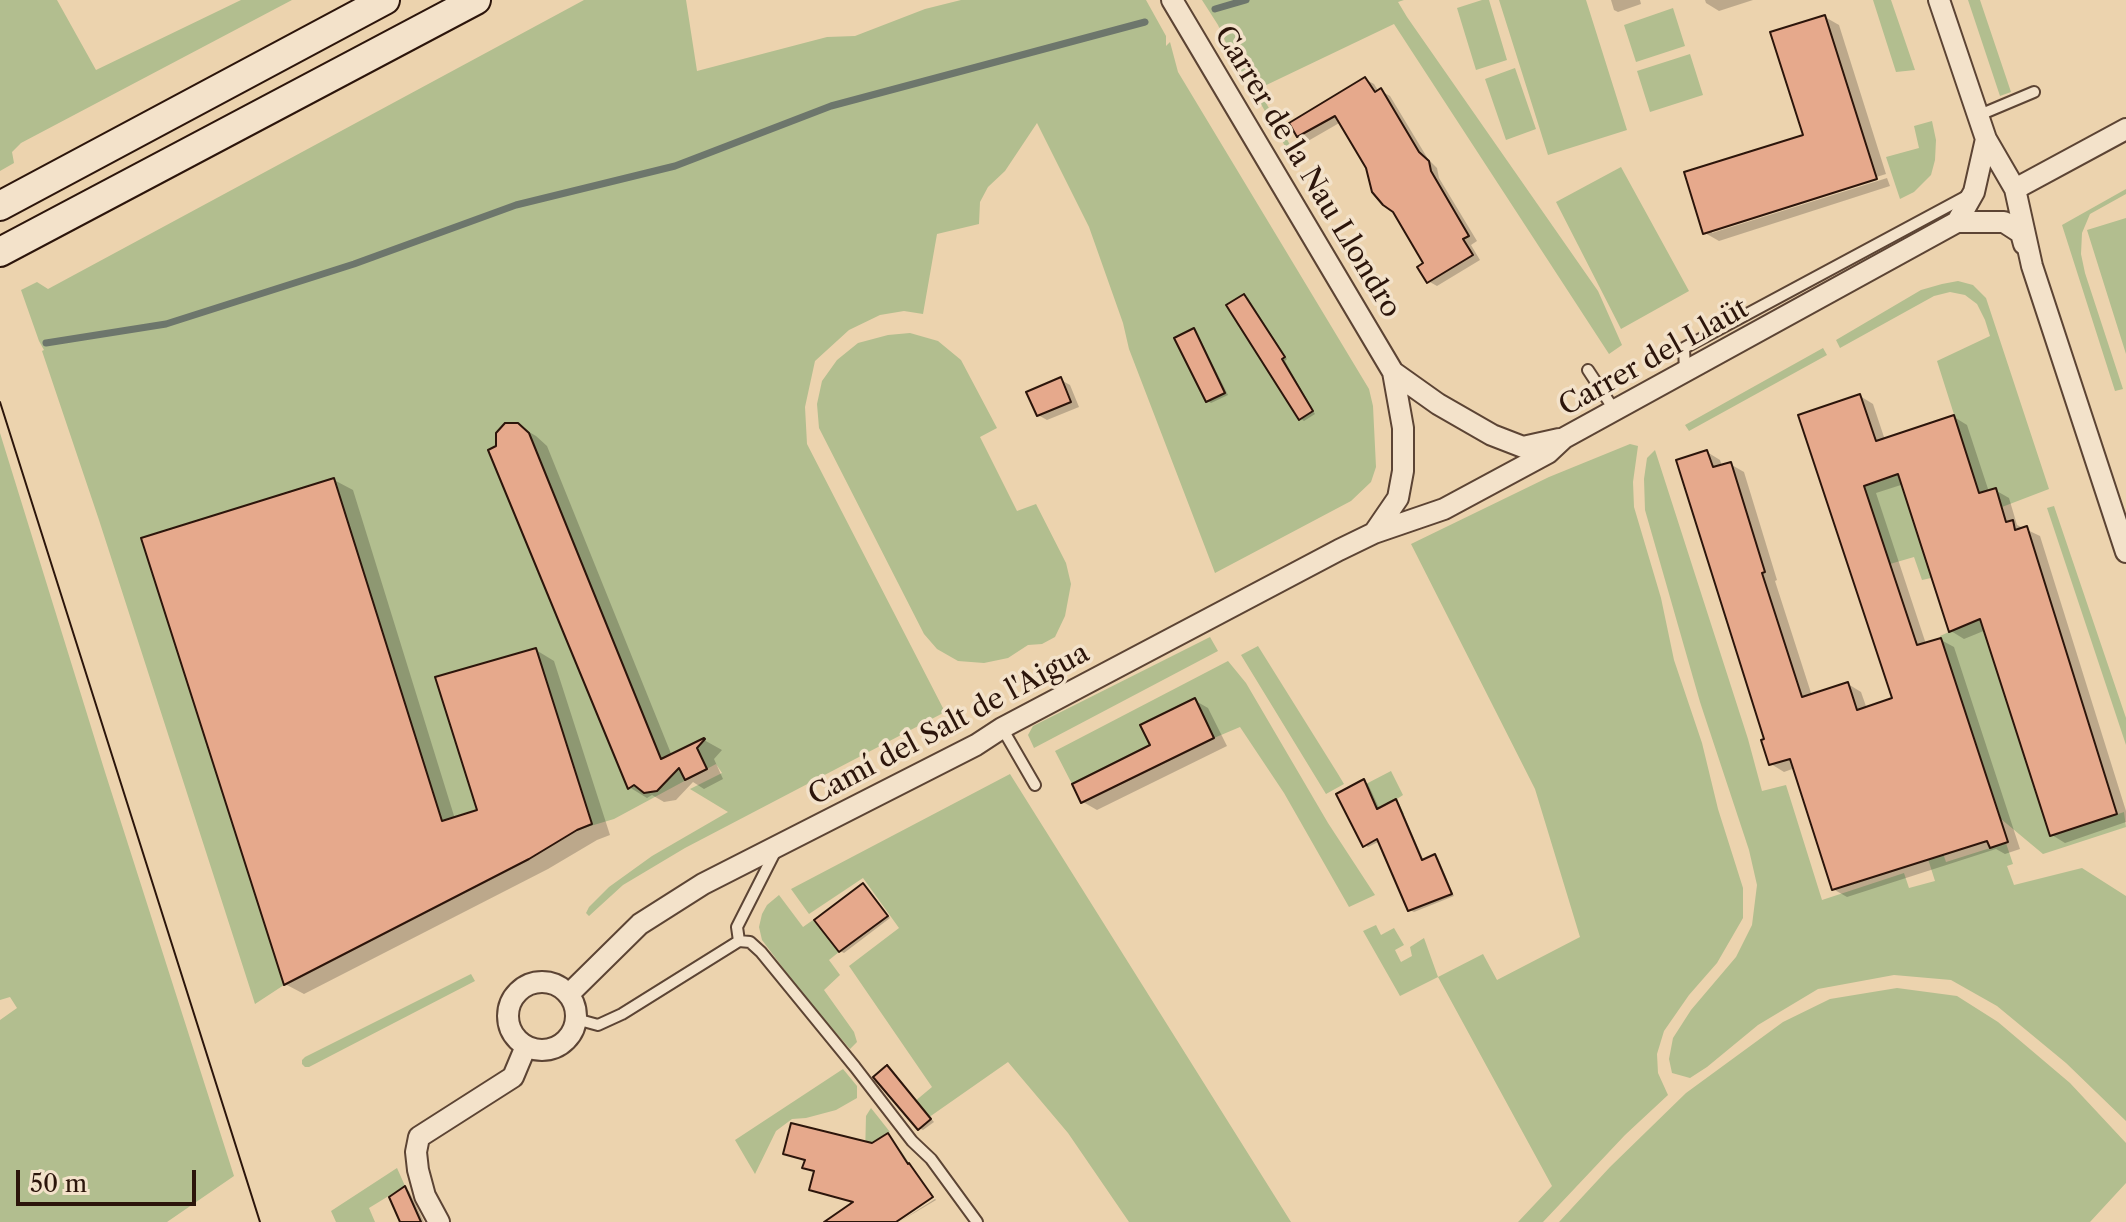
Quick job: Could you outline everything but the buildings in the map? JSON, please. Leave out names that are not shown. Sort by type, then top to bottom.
[{"type":"main road","points":[[5,203],[385,0]]},
{"type":"main road","points":[[11,246],[476,0]]},
{"type":"street","name":"Carrer de la Nau Llondro","points":[[1172,0],[1393,372],[1403,428],[1403,471],[1398,498],[1374,533]]},
{"type":"street","points":[[1939,0],[1986,139],[2015,189],[2032,266],[2126,552]]},
{"type":"street","points":[[2015,189],[2126,129]]},
{"type":"street","points":[[1957,222],[1974,192],[1986,139]]},
{"type":"street","name":"Carrer del Llaüt","points":[[1374,533],[1444,509],[1548,453],[1564,438],[1957,222],[2004,222],[2021,233],[2032,266]]},
{"type":"street","name":"Carrer de la Nau Llondro","points":[[1393,372],[1438,404],[1492,435],[1523,447],[1564,438]]},
{"type":"street","name":"Camí del Salt de l'Aigua","points":[[569,994],[640,924],[703,884],[976,745],[1002,728],[1374,533]]},
{"type":"street","points":[[545,981],[558,985],[569,994],[574,1001],[576,1019],[567,1040],[547,1050],[536,1050],[517,1039],[508,1018],[509,1007],[514,996],[527,985],[545,981]]},
{"type":"street","points":[[439,1222],[425,1196],[418,1170],[416,1152],[419,1137],[513,1077],[526,1046]]},
{"type":"lane","points":[[1977,116],[2034,92]]},
{"type":"lane","points":[[1685,373],[1684,348],[1974,192]]},
{"type":"lane","points":[[1588,370],[1615,411]]},
{"type":"lane","points":[[1002,728],[1035,785]]},
{"type":"lane","points":[[739,941],[737,927],[778,845]]},
{"type":"lane","points":[[576,1019],[598,1025],[622,1014],[739,941],[750,942],[912,1141],[931,1159],[977,1222]]},
{"type":"green space","points":[[0,0],[57,0],[96,70],[241,0],[292,0],[21,143],[12,152],[14,163],[0,171]]},
{"type":"green space","points":[[584,0],[686,0],[697,71],[827,37],[855,36],[925,9],[961,0],[1146,0],[1166,36],[1166,46],[1170,42],[1178,72],[1369,389],[1373,406],[1376,467],[1371,482],[1351,501],[1215,573],[1129,349],[1089,227],[1037,123],[1005,171],[988,187],[980,202],[979,224],[937,234],[923,314],[904,311],[880,315],[849,330],[815,361],[805,407],[807,444],[945,712],[685,848],[623,885],[589,916],[586,913],[589,907],[609,887],[652,856],[728,812],[690,789],[722,773],[716,764],[614,819],[577,830],[529,859],[284,985],[255,1004],[44,350],[21,290],[37,282],[48,289]]},
{"type":"green space","points":[[1202,0],[1404,0],[1398,2],[1407,17],[1598,291],[1622,345],[1609,354],[1394,24],[1258,89],[1301,164],[1297,167],[1254,92],[1241,77],[1218,25]]},
{"type":"green space","points":[[1489,0],[1507,60],[1476,70],[1457,8]]},
{"type":"green space","points":[[1499,0],[1586,0],[1627,130],[1548,155]]},
{"type":"green space","points":[[1873,0],[1891,0],[1915,70],[1896,72]]},
{"type":"green space","points":[[1968,0],[1980,0],[2011,92],[2000,96]]},
{"type":"green space","points":[[1673,8],[1685,46],[1636,62],[1624,25]]},
{"type":"green space","points":[[1690,54],[1703,95],[1650,112],[1637,71]]},
{"type":"green space","points":[[1515,68],[1536,129],[1506,140],[1485,79]]},
{"type":"green space","points":[[1932,121],[1936,140],[1931,175],[1914,192],[1900,199],[1886,157],[1919,148],[1914,126]]},
{"type":"green space","points":[[1621,167],[1689,291],[1621,329],[1556,202]]},
{"type":"green space","points":[[2126,189],[2126,194],[2090,214],[2082,233],[2081,254],[2085,273],[2123,389],[2115,391],[2062,225]]},
{"type":"green space","points":[[2126,218],[2126,354],[2087,230]]},
{"type":"green space","points":[[1958,281],[1973,285],[1986,298],[2049,489],[2002,507],[1996,488],[1979,493],[1937,361],[1990,336],[1977,304],[1965,295],[1950,292],[1934,296],[1840,348],[1836,340],[1921,290]]},
{"type":"green space","points":[[910,333],[938,341],[961,360],[997,428],[980,437],[1017,511],[1036,504],[1066,563],[1071,584],[1065,616],[1055,637],[1042,644],[1028,645],[1008,658],[984,663],[958,661],[937,649],[924,634],[819,428],[817,404],[822,381],[837,360],[858,343]]},
{"type":"green space","points":[[1823,348],[1827,355],[1689,431],[1685,425]]},
{"type":"green space","points":[[0,433],[234,1176],[167,1222],[0,1222],[0,1020],[17,1008],[10,997],[0,1000]]},
{"type":"green space","points":[[1887,437],[1924,553],[1959,551],[2050,836],[2124,812],[2126,827],[2043,854],[2001,819],[1940,636],[1949,632],[1931,578],[1922,580],[1914,557],[1890,564],[1864,486],[1887,478],[1876,440]]},
{"type":"green space","points":[[1630,444],[1638,446],[1633,482],[1634,507],[1661,598],[1674,660],[1702,743],[1718,809],[1743,888],[1743,918],[1717,963],[1689,995],[1664,1031],[1657,1054],[1658,1073],[1668,1095],[1625,1135],[1543,1222],[1518,1222],[1552,1186],[1438,977],[1483,954],[1497,980],[1580,937],[1535,789],[1411,544],[1549,477]]},
{"type":"green space","points":[[1655,450],[1762,791],[1786,785],[1822,900],[1904,873],[1909,888],[1935,881],[1895,755],[1908,750],[1946,862],[2006,843],[2013,864],[2007,866],[2014,885],[2082,868],[2126,896],[2126,1121],[2066,1063],[1997,1006],[1951,980],[1894,975],[1818,989],[1758,1025],[1690,1078],[1672,1073],[1669,1059],[1673,1038],[1691,1010],[1736,957],[1752,925],[1757,885],[1645,510],[1647,458]]},
{"type":"green space","points":[[2054,506],[2126,718],[2126,745],[2047,508]]},
{"type":"green space","points":[[1210,637],[1218,651],[1034,748],[1028,735],[1033,726]]},
{"type":"green space","points":[[1258,646],[1344,784],[1326,794],[1241,655]]},
{"type":"green space","points":[[1228,661],[1246,683],[1328,823],[1375,895],[1349,907],[1284,793],[1240,727],[1214,738],[1195,698],[1140,725],[1150,745],[1072,784],[1055,751]]},
{"type":"green space","points":[[1391,771],[1403,795],[1397,799],[1404,814],[1382,825],[1364,785]]},
{"type":"green space","points":[[1010,774],[1291,1222],[1129,1222],[1068,1133],[1008,1062],[915,1127],[902,1112],[932,1087],[849,966],[899,928],[863,878],[809,914],[791,889]]},
{"type":"green space","points":[[779,895],[803,927],[813,920],[839,952],[829,960],[840,975],[824,990],[854,1032],[857,1042],[850,1049],[804,996],[762,940],[759,927],[762,914]]},
{"type":"green space","points":[[1376,925],[1381,935],[1394,928],[1404,945],[1395,950],[1401,962],[1412,956],[1410,947],[1424,938],[1438,977],[1400,996],[1363,931]]},
{"type":"green space","points":[[471,974],[475,981],[309,1067],[302,1064],[305,1057]]},
{"type":"green space","points":[[1897,988],[1957,996],[1998,1022],[2070,1083],[2126,1143],[2126,1183],[2090,1222],[1559,1222],[1686,1093],[1783,1022],[1830,999]]},
{"type":"green space","points":[[843,1069],[857,1086],[857,1098],[836,1110],[792,1119],[776,1131],[755,1174],[735,1140]]},
{"type":"green space","points":[[871,1108],[890,1132],[880,1164],[901,1151],[909,1163],[864,1195],[866,1116]]},
{"type":"green space","points":[[397,1168],[405,1186],[369,1208],[375,1222],[336,1222],[331,1211]]},
{"type":"waterway","points":[[1215,9],[1246,0]]},
{"type":"waterway","points":[[46,343],[166,324],[354,264],[516,205],[675,166],[831,106],[1145,22]]},
{"type":"tram line","points":[[0,402],[260,1222]]}]
